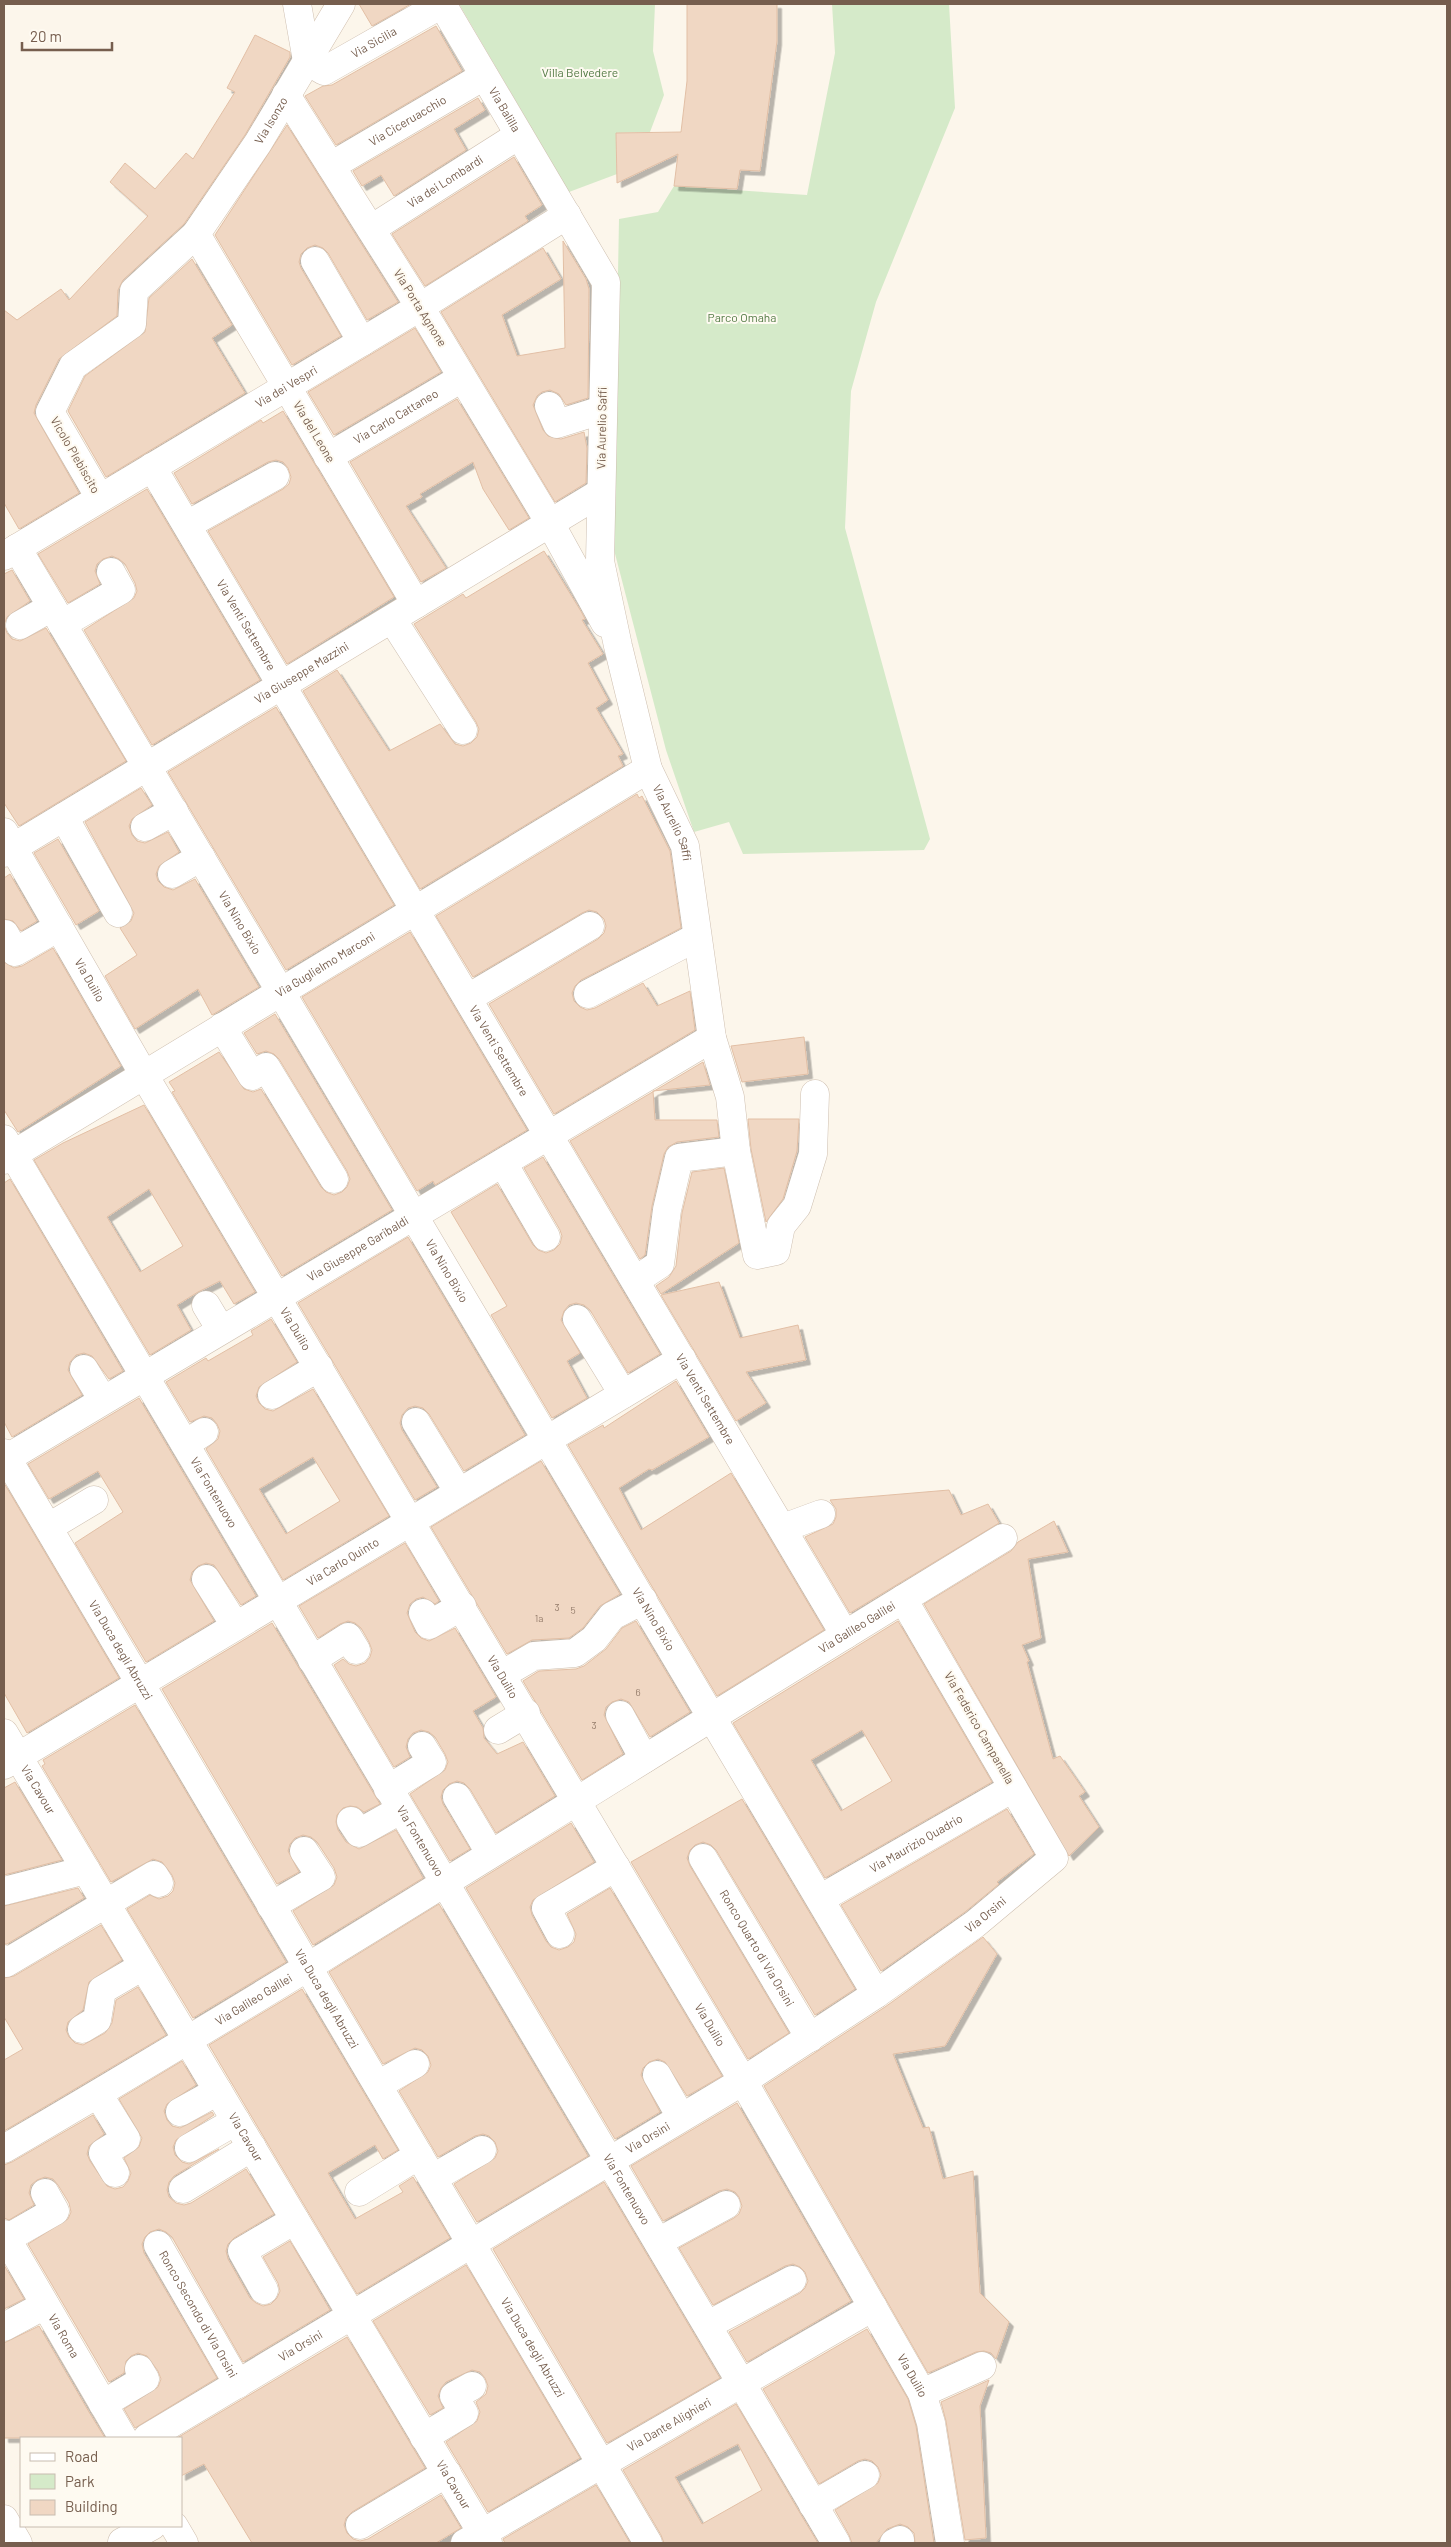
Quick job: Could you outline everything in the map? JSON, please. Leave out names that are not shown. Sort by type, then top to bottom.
[{"type":"street","points":[[297,4],[307,61]]},
{"type":"street","name":"Via Isonzo","points":[[196,234],[258,143],[341,4]]},
{"type":"street","name":"Via Sicilia","points":[[307,61],[324,71],[442,4]]},
{"type":"street","name":"Via Balilla","points":[[442,4],[567,215]]},
{"type":"street","name":"Via Ciceruacchio","points":[[331,166],[484,76]]},
{"type":"street","name":"Via Porta Agnone","points":[[286,95],[420,308],[550,523],[618,646]]},
{"type":"street","name":"Via dei Lombardi","points":[[371,229],[519,135]]},
{"type":"street","name":"Via dei Vespri","points":[[10,552],[420,308],[567,215]]},
{"type":"street","name":"Via Aurelio Saffi","points":[[567,215],[606,282],[600,561],[618,646],[648,769],[685,846],[712,1038],[730,1097],[736,1151],[757,1255],[776,1251],[780,1226],[797,1206],[813,1154],[815,1094]]},
{"type":"street","name":"Vicolo Plebiscito","points":[[100,498],[50,412],[68,375],[132,324],[134,291],[196,234]]},
{"type":"street","name":"Via del Leone","points":[[196,234],[416,604]]},
{"type":"street","points":[[314,261],[362,342]]},
{"type":"street","name":"Via Carlo Cattaneo","points":[[328,457],[462,378]]},
{"type":"street","points":[[549,406],[557,424],[602,410]]},
{"type":"street","name":"Via Venti Settembre","points":[[152,467],[845,1635]]},
{"type":"street","points":[[187,525],[275,476]]},
{"type":"street","name":"Via Giuseppe Mazzini","points":[[7,844],[64,817],[600,493]]},
{"type":"street","name":"Via Nino Bixio","points":[[10,552],[57,616],[876,1994]]},
{"type":"street","points":[[20,625],[57,616],[121,590],[111,572]]},
{"type":"street","points":[[392,619],[463,730]]},
{"type":"street","name":"Via Guglielmo Marconi","points":[[7,1152],[144,1075],[648,769]]},
{"type":"street","points":[[145,827],[174,812]]},
{"type":"street","points":[[64,817],[118,913]]},
{"type":"street","name":"Via Duilio","points":[[7,844],[59,927],[144,1075],[503,1674],[743,2081],[922,2392],[931,2423],[950,2543]]},
{"type":"street","points":[[172,874],[201,857]]},
{"type":"street","points":[[468,998],[590,926]]},
{"type":"street","points":[[5,934],[15,952],[59,927]]},
{"type":"street","points":[[588,994],[697,937]]},
{"type":"street","points":[[222,1027],[252,1076],[266,1067],[334,1179]]},
{"type":"street","name":"Via Giuseppe Garibaldi","points":[[5,1457],[145,1376],[712,1038]]},
{"type":"street","points":[[636,1280],[660,1264],[667,1210],[679,1158],[736,1151]]},
{"type":"street","name":"Via Fontenuovo","points":[[7,1152],[145,1376],[194,1438],[277,1600],[443,1883],[610,2160],[836,2543]]},
{"type":"street","points":[[503,1163],[546,1237]]},
{"type":"street","points":[[206,1305],[221,1330]]},
{"type":"street","points":[[577,1319],[623,1394]]},
{"type":"street","name":"Via Carlo Quinto","points":[[11,1761],[458,1491],[682,1359]]},
{"type":"street","points":[[272,1395],[318,1367]]},
{"type":"street","points":[[84,1369],[103,1400]]},
{"type":"street","points":[[416,1422],[458,1491]]},
{"type":"street","name":"Via Duca degli Abruzzi","points":[[5,1457],[49,1527],[138,1684],[472,2243],[648,2543]]},
{"type":"street","points":[[49,1527],[94,1500]]},
{"type":"street","points":[[783,1528],[821,1514]]},
{"type":"street","name":"Via Galileo Galilei","points":[[4,2149],[308,1968],[490,1853],[1003,1538]]},
{"type":"street","points":[[206,1579],[236,1625]]},
{"type":"street","name":"Via Federico Campanella","points":[[903,1599],[1054,1858]]},
{"type":"street","points":[[503,1674],[534,1656],[575,1653],[594,1639],[612,1616],[642,1600]]},
{"type":"street","points":[[423,1613],[430,1625],[462,1606]]},
{"type":"street","points":[[312,1660],[348,1637],[356,1650]]},
{"type":"street","points":[[498,1730],[526,1713]]},
{"type":"street","points":[[620,1715],[644,1759]]},
{"type":"street","name":"Via Cavour","points":[[4,1733],[11,1761],[106,1902],[446,2473],[479,2540]]},
{"type":"street","points":[[351,1821],[359,1833],[432,1762],[422,1746]]},
{"type":"street","name":"Via Maurizio Quadrio","points":[[820,1898],[1014,1788]]},
{"type":"street","points":[[457,1797],[490,1853]]},
{"type":"street","points":[[271,1906],[320,1877],[304,1851]]},
{"type":"street","name":"Ronco Quarto di Via Orsini","points":[[703,1858],[810,2038]]},
{"type":"street","name":"Via Orsini","points":[[149,2437],[353,2317],[472,2243],[743,2081],[876,1994],[975,1924],[1054,1858]]},
{"type":"street","points":[[560,1934],[546,1908],[616,1867]]},
{"type":"street","points":[[4,1891],[86,1870]]},
{"type":"street","points":[[4,1959],[6,1963],[154,1875],[159,1883]]},
{"type":"street","points":[[82,2029],[97,2020],[102,1990],[143,1966]]},
{"type":"street","points":[[378,2085],[415,2064]]},
{"type":"street","points":[[657,2075],[681,2117]]},
{"type":"street","points":[[180,2112],[218,2090]]},
{"type":"street","points":[[98,2094],[126,2139],[103,2153],[115,2173]]},
{"type":"street","points":[[189,2148],[236,2121]]},
{"type":"street","points":[[183,2188],[252,2147]]},
{"type":"street","points":[[433,2178],[482,2150]]},
{"type":"street","points":[[360,2192],[419,2155]]},
{"type":"street","points":[[5,2236],[55,2211],[45,2193]]},
{"type":"street","points":[[658,2242],[726,2206]]},
{"type":"street","points":[[264,2290],[242,2251],[295,2220]]},
{"type":"street","name":"Via Roma","points":[[5,2236],[122,2437]]},
{"type":"street","name":"Ronco Secondo di Via Orsini","points":[[158,2245],[238,2384]]},
{"type":"street","points":[[708,2325],[792,2280]]},
{"type":"street","points":[[4,2327],[45,2306]]},
{"type":"street","name":"Via Dante Alighieri","points":[[479,2540],[603,2464],[873,2307]]},
{"type":"street","points":[[922,2392],[982,2366]]},
{"type":"street","points":[[103,2404],[145,2379],[139,2369]]},
{"type":"street","points":[[424,2437],[464,2413],[454,2396],[472,2386]]},
{"type":"street","points":[[360,2525],[446,2473]]},
{"type":"street","points":[[813,2505],[865,2475]]},
{"type":"street","points":[[122,2542],[150,2527]]},
{"type":"street","points":[[175,2527],[184,2543]]},
{"type":"green space","name":"Villa Belvedere","points":[[459,4],[655,4],[653,51],[664,95],[650,132],[616,133],[617,174],[569,192]]},
{"type":"green space","name":"Parco Omaha","points":[[832,4],[949,4],[955,108],[876,302],[851,391],[845,528],[930,839],[924,850],[743,854],[729,822],[694,832],[666,750],[613,546],[619,219],[658,212],[674,186],[807,195],[835,53]]},
{"type":"building","points":[[359,4],[411,4],[372,26]]},
{"type":"building","points":[[687,4],[777,4],[777,41],[760,171],[740,170],[737,189],[674,186],[678,154],[617,183],[616,133],[681,132],[687,81]]},
{"type":"building","points":[[436,26],[462,71],[336,145],[305,96],[323,86],[332,85]]},
{"type":"building","points":[[255,35],[290,52],[290,57],[245,135],[184,224],[123,280],[118,290],[117,316],[59,359],[36,405],[34,413],[79,493],[19,529],[4,503],[4,310],[17,320],[61,289],[69,300],[148,216],[110,182],[125,163],[155,189],[186,153],[193,159],[235,92],[227,88]]},
{"type":"building","points":[[478,98],[485,110],[454,129],[466,150],[394,196],[381,175],[362,186],[353,171]]},
{"type":"building","points":[[287,125],[398,302],[367,320],[328,253],[323,248],[315,245],[307,248],[301,254],[299,262],[301,268],[341,336],[292,365],[215,235]]},
{"type":"building","points":[[514,157],[542,205],[525,216],[528,221],[425,286],[392,234]]},
{"type":"building","points":[[563,241],[586,279],[589,289],[588,398],[566,405],[559,394],[550,390],[542,392],[537,396],[533,405],[543,430],[548,436],[561,439],[584,432],[587,448],[586,483],[555,502],[441,312],[543,248],[561,279],[502,315],[517,356],[565,348]]},
{"type":"building","points":[[192,259],[232,325],[212,338],[245,393],[106,477],[68,411],[85,376],[145,332],[149,298]]},
{"type":"building","points":[[415,328],[441,372],[334,435],[308,392]]},
{"type":"building","points":[[457,399],[529,518],[509,530],[483,489],[473,462],[420,494],[422,497],[406,506],[446,568],[421,582],[350,462]]},
{"type":"building","points":[[283,411],[394,597],[287,664],[208,531],[283,489],[289,484],[291,477],[288,468],[283,462],[276,460],[268,462],[192,504],[174,473],[261,420],[263,423]]},
{"type":"building","points":[[147,489],[260,680],[152,745],[84,630],[134,598],[137,591],[135,583],[125,564],[112,556],[103,559],[97,564],[95,571],[100,584],[68,603],[38,554]]},
{"type":"building","points":[[544,551],[582,613],[585,619],[582,620],[603,654],[588,663],[608,700],[596,708],[623,754],[618,756],[623,766],[420,889],[303,691],[337,670],[389,751],[440,724],[455,744],[463,746],[471,743],[477,737],[479,729],[476,722],[414,624],[463,594],[466,598]]},
{"type":"building","points":[[12,570],[30,601],[7,617],[4,625],[4,574]]},
{"type":"building","points":[[4,625],[12,639],[20,641],[46,628],[126,761],[19,826],[4,803]]},
{"type":"building","points":[[276,707],[394,905],[286,970],[168,772]]},
{"type":"building","points":[[141,788],[152,805],[132,819],[129,826],[132,835],[137,841],[145,843],[168,832],[179,852],[159,866],[156,874],[158,881],[164,887],[173,890],[195,879],[259,987],[212,1015],[198,989],[135,1029],[105,976],[137,955],[120,928],[131,921],[134,913],[85,822]]},
{"type":"building","points":[[637,794],[639,798],[642,796],[670,851],[681,928],[581,980],[575,986],[572,993],[574,1001],[580,1007],[587,1010],[595,1008],[643,983],[657,1006],[690,991],[695,1030],[554,1114],[489,1004],[598,939],[604,933],[606,926],[604,919],[597,912],[589,910],[582,913],[473,977],[436,916]]},
{"type":"building","points":[[58,839],[99,911],[76,925],[34,853]]},
{"type":"building","points":[[10,874],[37,921],[21,931],[13,921],[4,919],[4,878]]},
{"type":"building","points":[[410,932],[527,1130],[435,1185],[433,1181],[417,1191],[302,997]]},
{"type":"building","points":[[53,948],[121,1066],[18,1132],[4,1110],[4,962],[14,968],[22,966]]},
{"type":"building","points":[[275,1014],[392,1210],[282,1276],[172,1092],[175,1091],[169,1082],[219,1052],[244,1089],[253,1092],[261,1089],[321,1187],[326,1192],[334,1195],[342,1192],[347,1187],[350,1179],[347,1171],[279,1059],[274,1054],[266,1051],[257,1054],[244,1033]]},
{"type":"building","points":[[804,1037],[808,1074],[742,1082],[731,1046]]},
{"type":"building","points":[[703,1062],[710,1085],[654,1091]]},
{"type":"building","points":[[653,1092],[655,1120],[717,1120],[719,1137],[677,1142],[668,1147],[664,1154],[652,1206],[645,1255],[640,1259],[570,1141]]},
{"type":"building","points":[[144,1105],[255,1292],[234,1304],[220,1281],[198,1292],[177,1305],[191,1330],[150,1355],[34,1160],[63,1143]],"holes":[[[149,1189],[183,1246],[140,1272],[107,1217]]]},
{"type":"building","points":[[748,1119],[799,1119],[797,1151],[783,1199],[766,1222],[751,1149]]},
{"type":"building","points":[[543,1157],[660,1354],[628,1373],[590,1310],[584,1305],[576,1303],[569,1305],[564,1311],[561,1320],[580,1353],[567,1361],[587,1398],[552,1418],[491,1315],[507,1306],[451,1212],[497,1184],[533,1245],[538,1250],[546,1253],[554,1250],[560,1244],[562,1236],[560,1230],[524,1168]]},
{"type":"building","points":[[724,1168],[739,1243],[661,1294],[656,1286],[669,1277],[676,1266],[682,1213],[692,1172]]},
{"type":"building","points":[[10,1179],[123,1371],[109,1379],[92,1356],[84,1353],[76,1355],[70,1362],[68,1370],[82,1395],[12,1437],[4,1422],[4,1183]]},
{"type":"building","points":[[408,1237],[525,1435],[464,1471],[429,1414],[423,1408],[415,1406],[408,1408],[402,1415],[400,1423],[402,1430],[437,1487],[415,1500],[298,1303]]},
{"type":"building","points":[[719,1282],[740,1338],[798,1325],[806,1360],[746,1372],[766,1403],[736,1421],[661,1295]]},
{"type":"building","points":[[271,1319],[297,1362],[259,1387],[256,1396],[259,1403],[265,1409],[273,1411],[313,1389],[389,1516],[283,1580],[206,1449],[218,1439],[220,1431],[217,1424],[212,1418],[204,1416],[190,1422],[166,1382],[206,1358],[208,1361],[253,1335],[251,1331]],"holes":[[[313,1457],[340,1501],[286,1534],[259,1489]]]},
{"type":"building","points":[[676,1381],[709,1437],[652,1470],[649,1469],[619,1488],[641,1530],[731,1473],[824,1630],[717,1696],[568,1445],[603,1425],[604,1428]]},
{"type":"building","points":[[139,1398],[256,1596],[241,1605],[214,1565],[206,1563],[198,1566],[192,1572],[190,1580],[214,1621],[146,1662],[75,1543],[123,1512],[98,1471],[49,1499],[28,1464]]},
{"type":"building","points":[[541,1461],[620,1594],[600,1606],[583,1628],[569,1638],[532,1640],[507,1654],[431,1527]]},
{"type":"building","points":[[4,1483],[119,1678],[27,1733],[4,1693]]},
{"type":"building","points":[[949,1490],[961,1515],[988,1504],[999,1523],[850,1613],[805,1537],[833,1524],[836,1517],[836,1509],[830,1500]]},
{"type":"building","points":[[1054,1521],[1068,1552],[1028,1559],[1041,1638],[1022,1645],[1029,1661],[1027,1662],[1053,1759],[1060,1756],[1085,1792],[1079,1796],[1099,1827],[1069,1856],[924,1604],[1011,1551],[1018,1542]]},
{"type":"building","points":[[405,1543],[439,1601],[435,1604],[423,1597],[416,1599],[410,1604],[407,1613],[415,1632],[421,1638],[429,1641],[455,1628],[496,1697],[473,1711],[483,1728],[484,1738],[497,1754],[523,1742],[555,1796],[496,1833],[470,1789],[464,1783],[457,1781],[449,1784],[443,1790],[441,1797],[443,1804],[470,1849],[450,1861],[410,1794],[445,1770],[448,1762],[435,1737],[429,1732],[421,1730],[413,1733],[408,1739],[406,1747],[410,1757],[394,1767],[334,1665],[343,1659],[349,1664],[356,1666],[365,1663],[370,1657],[372,1650],[361,1628],[355,1623],[348,1621],[318,1638],[299,1606]]},
{"type":"building","points":[[636,1621],[690,1712],[650,1737],[629,1702],[621,1699],[612,1702],[606,1707],[604,1715],[623,1754],[582,1780],[523,1681],[539,1671],[576,1669],[584,1666],[606,1649],[622,1628]]},
{"type":"building","points":[[898,1621],[992,1782],[825,1878],[733,1723]],"holes":[[[862,1730],[892,1781],[841,1811],[811,1760]]]},
{"type":"building","points":[[272,1623],[380,1804],[364,1812],[357,1807],[343,1808],[337,1815],[338,1830],[346,1842],[359,1849],[396,1830],[423,1878],[313,1945],[293,1911],[334,1885],[337,1877],[334,1868],[317,1842],[311,1837],[303,1835],[295,1838],[290,1844],[288,1851],[299,1872],[277,1884],[162,1689]]},
{"type":"building","points":[[135,1705],[286,1962],[193,2018],[127,1909],[150,1895],[159,1899],[168,1896],[173,1891],[175,1883],[172,1875],[162,1862],[153,1859],[111,1882],[42,1766],[45,1764],[43,1760]]},
{"type":"building","points":[[15,1782],[62,1860],[4,1875],[4,1788]]},
{"type":"building","points":[[742,1799],[855,1989],[815,2015],[716,1850],[711,1845],[703,1842],[695,1845],[690,1850],[687,1858],[690,1866],[789,2033],[748,2059],[631,1862]]},
{"type":"building","points":[[1007,1809],[1034,1854],[997,1882],[999,1884],[965,1912],[881,1971],[841,1905]]},
{"type":"building","points":[[571,1823],[594,1862],[533,1900],[530,1907],[532,1915],[546,1941],[551,1947],[559,1950],[568,1947],[574,1942],[576,1934],[567,1914],[610,1888],[722,2076],[687,2096],[665,2062],[658,2059],[649,2062],[643,2068],[641,2075],[660,2112],[615,2139],[466,1888]]},
{"type":"building","points":[[78,1888],[84,1898],[4,1944],[4,1906]]},
{"type":"building","points":[[439,1904],[588,2156],[477,2222],[454,2184],[495,2158],[498,2151],[495,2142],[489,2136],[483,2134],[475,2136],[438,2157],[399,2091],[428,2072],[431,2065],[428,2056],[422,2050],[415,2048],[383,2064],[329,1972]]},
{"type":"building","points":[[101,1925],[122,1960],[89,1982],[83,2010],[68,2022],[66,2030],[69,2037],[75,2043],[83,2045],[105,2033],[112,2023],[116,2000],[138,1987],[166,2035],[4,2131],[4,2060],[23,2049],[4,2017],[4,1978],[14,1976]]},
{"type":"building","points":[[983,1937],[997,1954],[945,2046],[893,2054],[923,2128],[929,2127],[943,2179],[973,2171],[980,2293],[1009,2322],[996,2359],[991,2353],[984,2351],[976,2352],[928,2373],[764,2086],[885,2007]]},
{"type":"building","points":[[302,1989],[398,2150],[383,2159],[375,2145],[328,2173],[355,2219],[403,2192],[399,2186],[413,2177],[450,2238],[357,2294],[209,2045]]},
{"type":"building","points":[[182,2061],[196,2085],[167,2104],[164,2111],[167,2120],[172,2126],[180,2128],[212,2112],[214,2115],[176,2140],[173,2147],[175,2155],[182,2162],[189,2164],[219,2149],[174,2176],[169,2182],[167,2190],[169,2197],[176,2203],[184,2205],[191,2203],[246,2169],[274,2214],[234,2238],[228,2244],[226,2251],[228,2259],[250,2298],[263,2306],[271,2304],[277,2298],[280,2291],[278,2283],[263,2257],[290,2241],[330,2310],[243,2362],[172,2237],[159,2229],[150,2232],[142,2244],[144,2253],[217,2378],[135,2428],[124,2409],[158,2387],[161,2379],[158,2371],[147,2356],[138,2353],[126,2361],[124,2373],[109,2382],[28,2244],[68,2219],[71,2212],[69,2203],[53,2179],[45,2177],[31,2185],[29,2193],[34,2205],[9,2220],[4,2218],[4,2165],[93,2115],[104,2134],[89,2146],[87,2154],[107,2186],[115,2189],[123,2187],[131,2173],[124,2158],[139,2147],[142,2138],[119,2099]]},
{"type":"building","points":[[737,2103],[851,2301],[747,2362],[729,2332],[800,2293],[808,2281],[805,2272],[793,2264],[785,2266],[713,2305],[679,2248],[739,2214],[742,2206],[739,2197],[735,2192],[727,2189],[719,2191],[663,2221],[631,2166]]},
{"type":"building","points":[[604,2182],[720,2378],[607,2443],[493,2249]]},
{"type":"building","points":[[4,2265],[24,2299],[4,2309]]},
{"type":"building","points":[[466,2265],[580,2458],[488,2512],[446,2442],[477,2421],[480,2412],[476,2402],[486,2394],[488,2386],[485,2378],[480,2372],[472,2370],[446,2382],[438,2396],[443,2408],[430,2415],[373,2321]]},
{"type":"building","points":[[39,2326],[104,2437],[4,2438],[4,2343]]},
{"type":"building","points":[[867,2329],[908,2399],[916,2426],[934,2543],[915,2543],[914,2533],[908,2527],[900,2524],[887,2529],[876,2543],[852,2543],[835,2510],[878,2483],[881,2475],[878,2467],[872,2461],[865,2459],[858,2461],[819,2484],[763,2389]]},
{"type":"building","points":[[347,2337],[425,2468],[352,2512],[346,2518],[344,2525],[347,2533],[353,2539],[360,2541],[368,2539],[441,2495],[461,2528],[436,2543],[252,2543],[204,2464],[182,2475],[182,2437],[179,2437]]},
{"type":"building","points":[[989,2380],[980,2406],[986,2538],[965,2540],[946,2421],[941,2402]]},
{"type":"building","points":[[736,2404],[818,2543],[664,2543],[623,2470]],"holes":[[[738,2444],[762,2490],[702,2524],[675,2477]]]},
{"type":"building","points":[[596,2485],[630,2543],[505,2543],[503,2539]]}]
